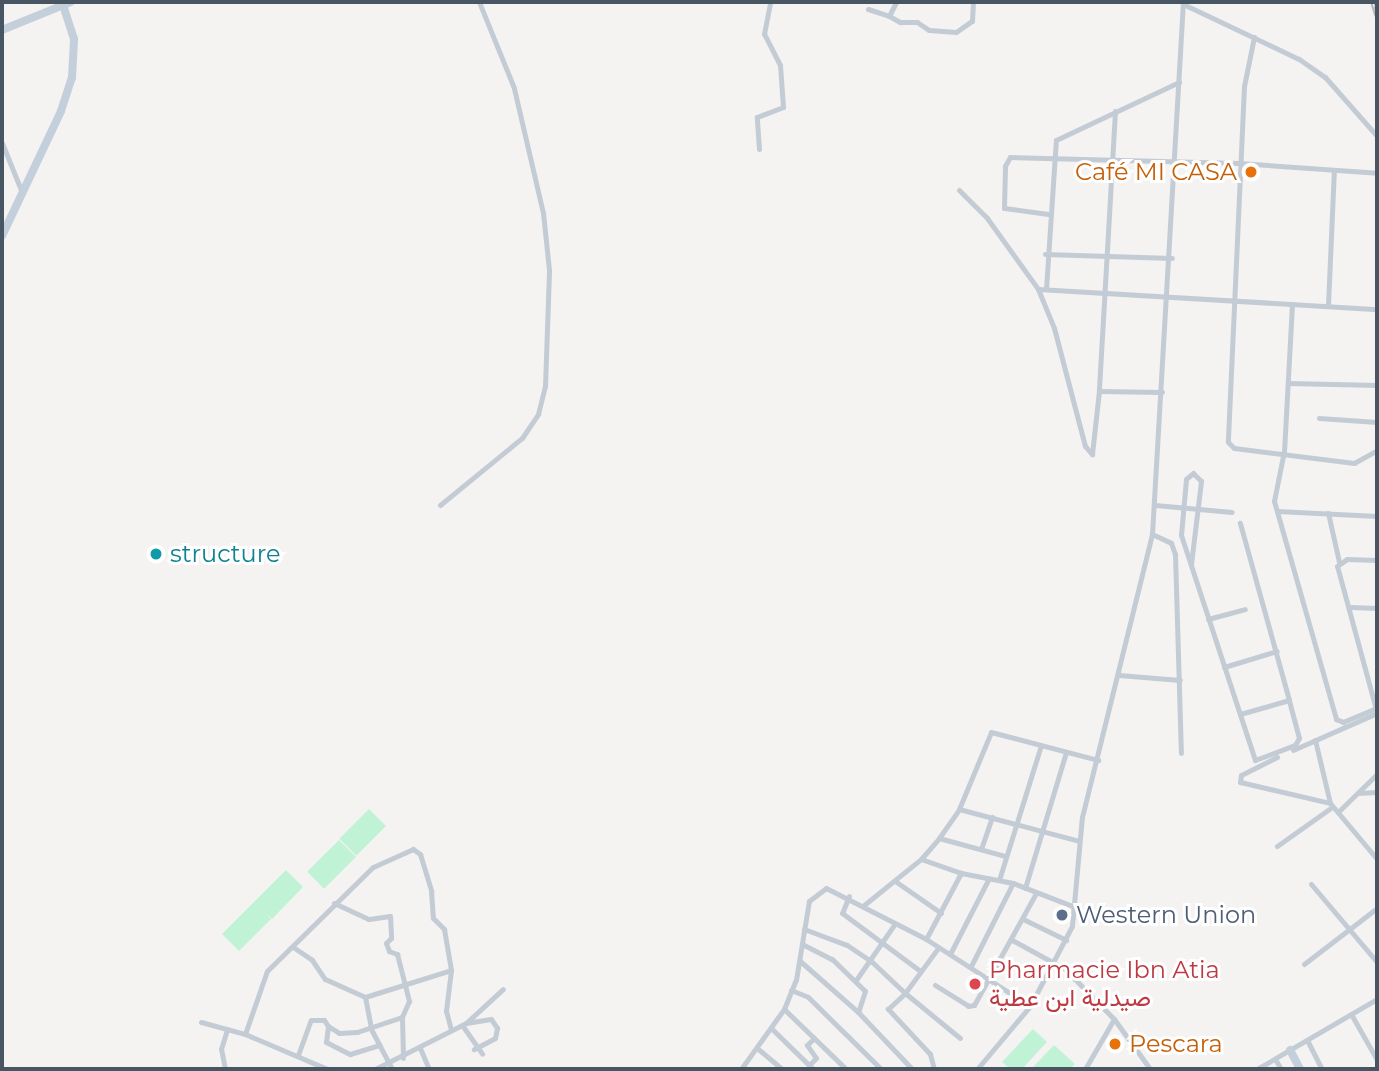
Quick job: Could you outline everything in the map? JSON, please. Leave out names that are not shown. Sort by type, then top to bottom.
[{"type":"street","points":[[440,505],[522,438],[538,414],[545,386],[549,270],[543,213],[517,98],[479,2]]},
{"type":"street","points":[[759,149],[757,117],[783,107],[780,65],[764,34],[770,2]]},
{"type":"street","points":[[890,16],[896,2]]},
{"type":"street","points":[[868,9],[900,22],[917,22],[929,30],[956,32],[972,21],[973,2]]},
{"type":"street","points":[[2,30],[67,3],[74,39],[72,78],[61,111],[21,190],[2,236]]},
{"type":"street","points":[[977,1069],[1030,1006],[1066,940],[1075,907],[1079,841],[1152,534],[1171,258],[1183,3],[1254,37],[1325,77],[1377,136]]},
{"type":"street","points":[[1254,37],[1244,86],[1239,163],[1233,300],[1236,317],[1228,442],[1234,448],[1284,451],[1354,463],[1377,450]]},
{"type":"street","points":[[1046,289],[1048,214],[1058,137],[1179,82]]},
{"type":"street","points":[[958,190],[987,218],[1038,289],[1090,454],[1099,391],[1107,294],[1115,111]]},
{"type":"street","points":[[2,143],[21,190]]},
{"type":"street","points":[[1048,214],[1007,211],[1005,166],[1012,156],[1239,163],[1377,173]]},
{"type":"street","points":[[1328,305],[1334,170]]},
{"type":"street","points":[[1045,254],[1171,258]]},
{"type":"street","points":[[1038,289],[1377,309]]},
{"type":"street","points":[[1292,304],[1284,451],[1274,501],[1336,719],[1343,722],[1377,711]]},
{"type":"street","points":[[1288,383],[1377,385]]},
{"type":"street","points":[[1099,391],[1162,392]]},
{"type":"street","points":[[1319,418],[1377,422]]},
{"type":"street","points":[[1191,564],[1201,481],[1193,473],[1186,479],[1181,535],[1253,757],[1259,760],[1294,746],[1298,738],[1289,700],[1240,523]]},
{"type":"street","points":[[1155,505],[1232,512]]},
{"type":"street","points":[[1277,511],[1377,516]]},
{"type":"street","points":[[1328,513],[1377,711]]},
{"type":"street","points":[[1152,534],[1171,543],[1175,554],[1181,753]]},
{"type":"street","points":[[1339,562],[1377,560]]},
{"type":"street","points":[[1351,607],[1377,608]]},
{"type":"street","points":[[1208,619],[1245,609]]},
{"type":"street","points":[[1224,667],[1277,651]]},
{"type":"street","points":[[1119,675],[1180,680]]},
{"type":"street","points":[[1240,714],[1289,700]]},
{"type":"street","points":[[1333,808],[1239,779],[1377,711]]},
{"type":"street","points":[[864,905],[921,859],[939,838],[959,809],[989,733],[1098,760]]},
{"type":"street","points":[[1314,740],[1333,808],[1377,859]]},
{"type":"street","points":[[999,880],[1041,745]]},
{"type":"street","points":[[1025,888],[1066,752]]},
{"type":"street","points":[[1278,846],[1358,793],[1377,774]]},
{"type":"street","points":[[1358,793],[1377,792]]},
{"type":"street","points":[[959,809],[1079,841]]},
{"type":"street","points":[[981,849],[992,817]]},
{"type":"street","points":[[939,838],[1005,856]]},
{"type":"street","points":[[245,1034],[267,971],[373,867],[413,849],[420,854],[431,891],[433,918],[444,929],[451,970],[446,1012],[451,1030]]},
{"type":"street","points":[[921,859],[961,873],[1013,883],[1075,907]]},
{"type":"street","points":[[926,939],[961,873]]},
{"type":"street","points":[[950,954],[989,878]]},
{"type":"street","points":[[895,881],[941,913]]},
{"type":"street","points":[[971,966],[1013,883]]},
{"type":"street","points":[[1311,884],[1377,962]]},
{"type":"street","points":[[751,1069],[743,1067],[784,1009],[800,961],[809,901],[819,890],[834,888],[894,925],[926,939],[992,978],[1030,1006]]},
{"type":"street","points":[[935,985],[971,1007],[992,978],[1036,893]]},
{"type":"street","points":[[849,897],[842,913],[920,971]]},
{"type":"street","points":[[334,903],[369,919],[390,916],[391,937],[386,943],[389,951],[397,954],[409,1001],[402,1017],[403,1058]]},
{"type":"street","points":[[1304,964],[1377,908]]},
{"type":"street","points":[[1023,919],[1066,940]]},
{"type":"street","points":[[856,980],[872,961],[894,925]]},
{"type":"street","points":[[804,929],[847,945],[872,961],[905,993],[960,1038]]},
{"type":"street","points":[[1012,940],[1054,961],[1114,1018],[1150,1069]]},
{"type":"street","points":[[802,944],[832,959],[856,980],[867,994],[858,1012]]},
{"type":"street","points":[[293,947],[303,952],[328,981],[365,997],[451,970]]},
{"type":"street","points":[[934,1069],[930,1054],[888,1013],[938,948]]},
{"type":"street","points":[[800,961],[858,1012],[912,1069]]},
{"type":"street","points":[[464,1024],[503,989]]},
{"type":"street","points":[[791,990],[808,997],[881,1069]]},
{"type":"street","points":[[365,997],[371,1029],[391,1066]]},
{"type":"street","points":[[1257,1069],[1377,999]]},
{"type":"street","points":[[784,1009],[846,1069]]},
{"type":"street","points":[[1351,1014],[1377,1060]]},
{"type":"street","points":[[298,1055],[311,1020],[324,1020],[339,1033],[371,1029],[402,1017]]},
{"type":"street","points":[[1085,1069],[1114,1018]]},
{"type":"street","points":[[376,1069],[391,1066],[464,1024],[491,1019],[497,1028],[495,1038],[474,1049]]},
{"type":"street","points":[[201,1022],[245,1034],[327,1069]]},
{"type":"street","points":[[464,1024],[474,1049],[482,1054]]},
{"type":"street","points":[[328,1026],[326,1042],[350,1054],[380,1045]]},
{"type":"street","points":[[225,1069],[221,1049],[227,1029]]},
{"type":"street","points":[[772,1029],[811,1067],[816,1058],[807,1045],[814,1038]]},
{"type":"street","points":[[1307,1040],[1322,1069]]},
{"type":"street","points":[[420,1048],[429,1069]]},
{"type":"street","points":[[757,1048],[782,1069]]},
{"type":"street","points":[[1290,1050],[1300,1069]]},
{"type":"street","points":[[1275,1059],[1281,1069]]},
{"type":"street","points":[[305,1069],[309,1061]]},
{"type":"green space","points":[[369,809],[386,826],[356,856],[339,839]]},
{"type":"green space","points":[[339,840],[356,857],[324,889],[307,872]]},
{"type":"green space","points":[[286,870],[303,887],[272,919],[266,914],[271,919],[239,951],[222,934]]},
{"type":"green space","points":[[1033,1029],[1047,1042],[1022,1069],[1010,1069],[1002,1062]]},
{"type":"green space","points":[[1054,1045],[1075,1064],[1070,1069],[1031,1069]]},
{"type":"railway","points":[[1373,2],[1377,15]]},
{"type":"place","name":"Café MI CASA","points":[[1251,172]]},
{"type":"place","name":"structure","points":[[156,554]]},
{"type":"place","name":"Western Union","points":[[1062,915]]},
{"type":"place","name":"Pharmacie Ibn Atia صيدلية ابن عطية","points":[[975,984]]},
{"type":"place","name":"Pescara","points":[[1115,1044]]}]
